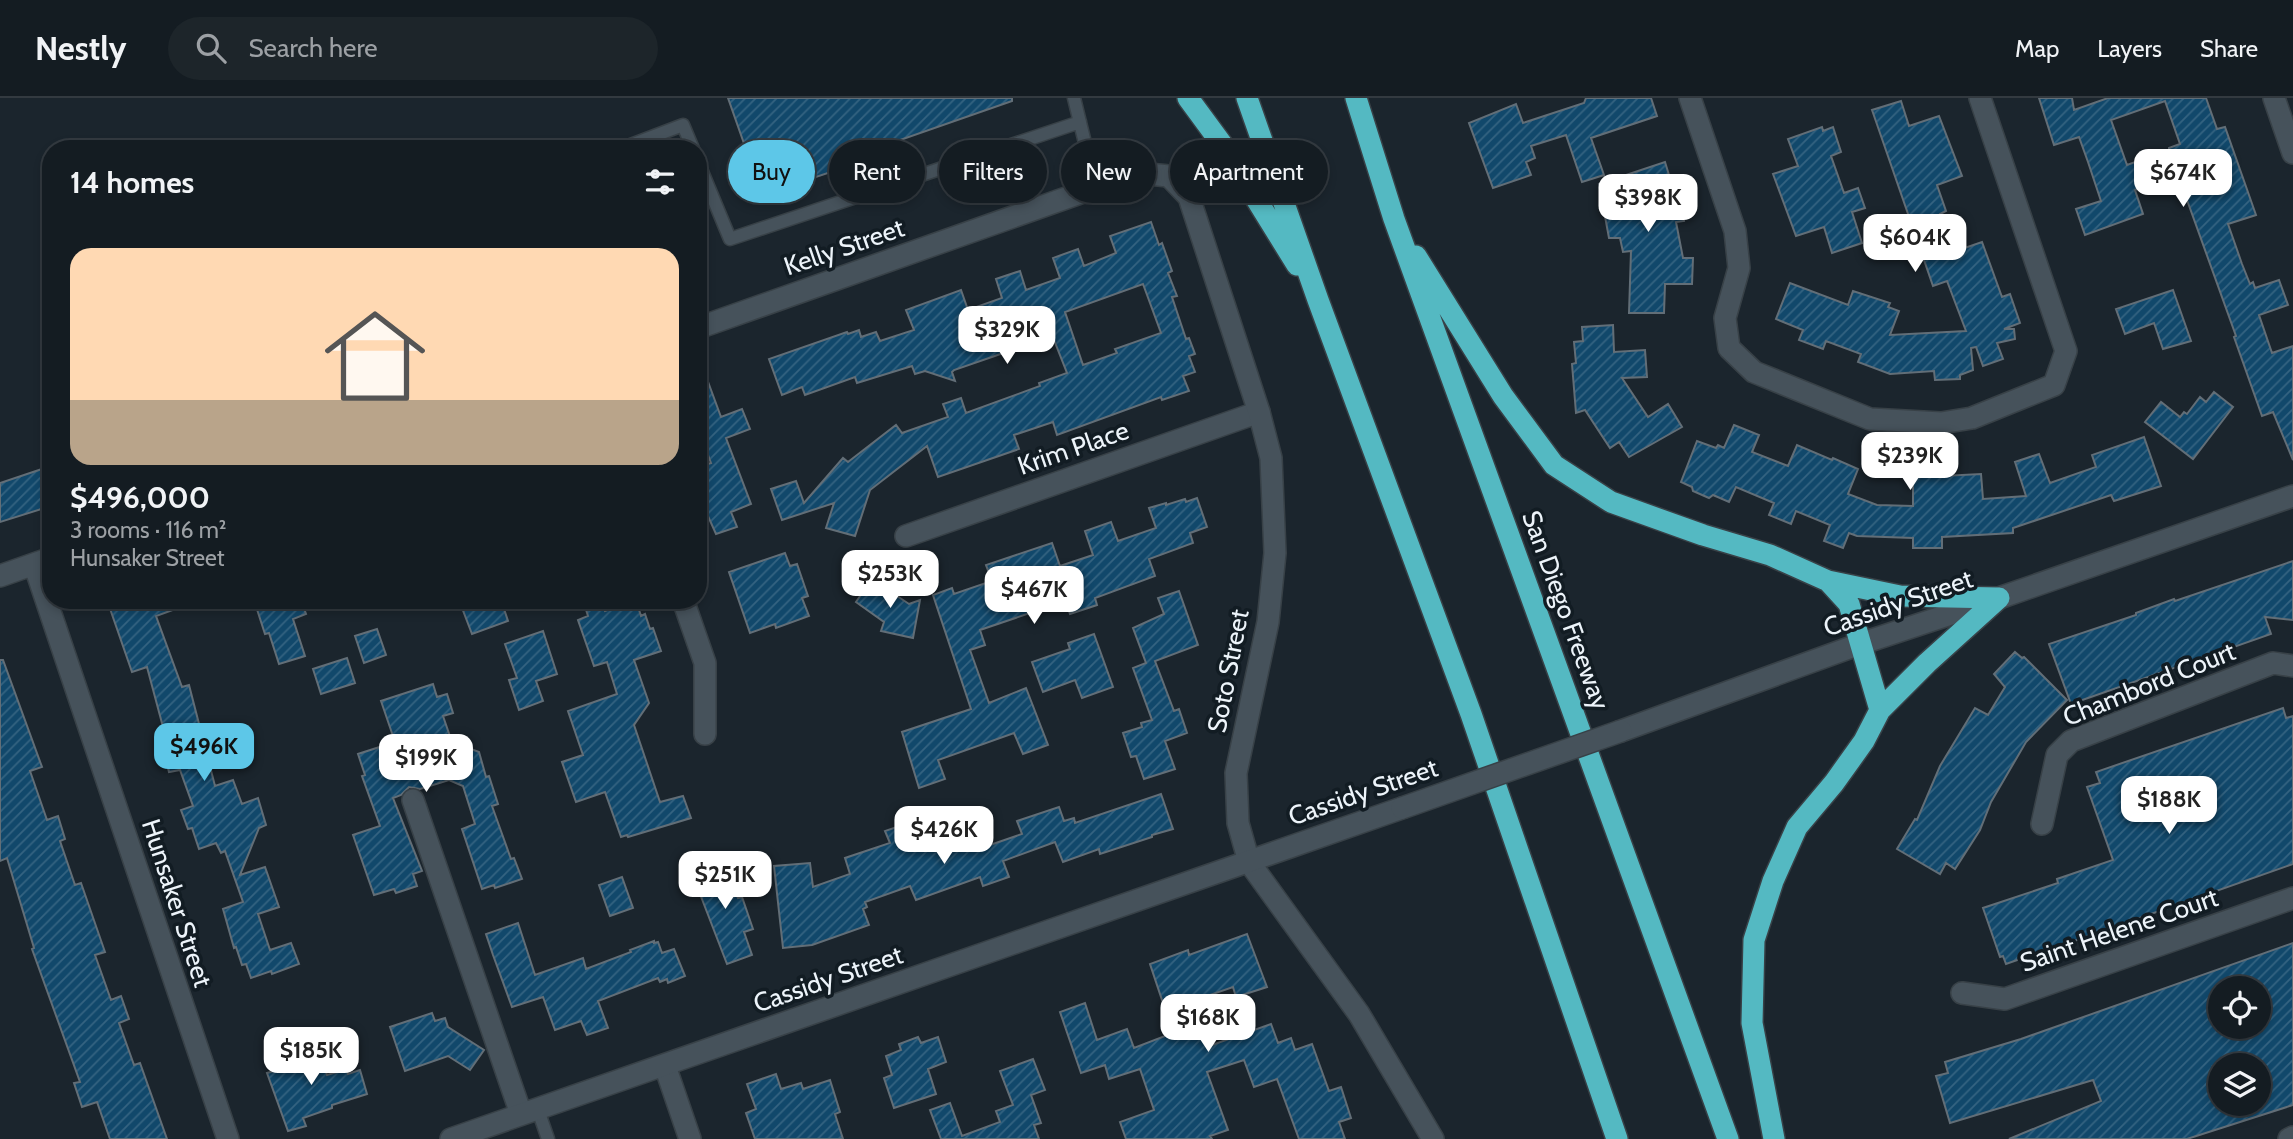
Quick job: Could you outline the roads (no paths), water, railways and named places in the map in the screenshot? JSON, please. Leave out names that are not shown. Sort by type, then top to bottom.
[{"type":"highway","points":[[1188,98],[1224,147],[1318,300]]},
{"type":"highway","points":[[1247,98],[1318,300],[1471,713],[1617,1139]]},
{"type":"highway","name":"San Diego Freeway","points":[[1356,98],[1394,219],[1728,1139]]},
{"type":"highway","points":[[1394,219],[1503,396],[1554,465],[1611,502],[1703,535],[1770,555],[1828,581],[1900,596],[1999,598]]},
{"type":"highway","points":[[1828,581],[1849,604],[1880,710]]},
{"type":"highway","points":[[1774,1139],[1752,1023],[1754,940],[1773,881],[1797,827],[1864,741],[1880,710],[1999,598]]},
{"type":"street","points":[[1690,98],[1735,231],[1740,268],[1725,318],[1729,348],[1754,372],[1870,419],[1941,423],[1972,418],[2054,385],[2066,351],[1980,98]]},
{"type":"street","points":[[2274,98],[2293,153]]},
{"type":"street","name":"Kelly Street","points":[[1156,175],[1168,176]]},
{"type":"street","name":"Soto Street","points":[[1168,176],[1189,197],[1259,412],[1271,458],[1275,553],[1268,622],[1236,773],[1238,823],[1249,862],[1359,1014],[1433,1139]]},
{"type":"street","name":"Kelly Street","points":[[707,325],[1061,199]]},
{"type":"street","name":"Krim Place","points":[[906,536],[1259,412]]},
{"type":"street","name":"Cassidy Street","points":[[451,1139],[1249,862],[1860,644],[2293,496]]},
{"type":"street","points":[[0,576],[42,561]]},
{"type":"street","name":"Hunsaker Street","points":[[57,609],[228,1139]]},
{"type":"street","points":[[686,609],[705,663],[705,734]]},
{"type":"street","name":"Chambord Court","points":[[2042,824],[2057,755],[2071,741],[2273,663],[2292,666]]},
{"type":"street","points":[[413,800],[529,1112]]},
{"type":"street","name":"Saint Helene Court","points":[[1962,993],[2005,999],[2293,898]]},
{"type":"street","points":[[664,1066],[690,1139]]},
{"type":"lane","points":[[1074,98],[1084,140]]},
{"type":"lane","points":[[707,184],[730,239],[1080,122]]},
{"type":"lane","points":[[644,140],[683,125],[689,140]]},
{"type":"lane","points":[[529,1112],[548,1139]]}]
